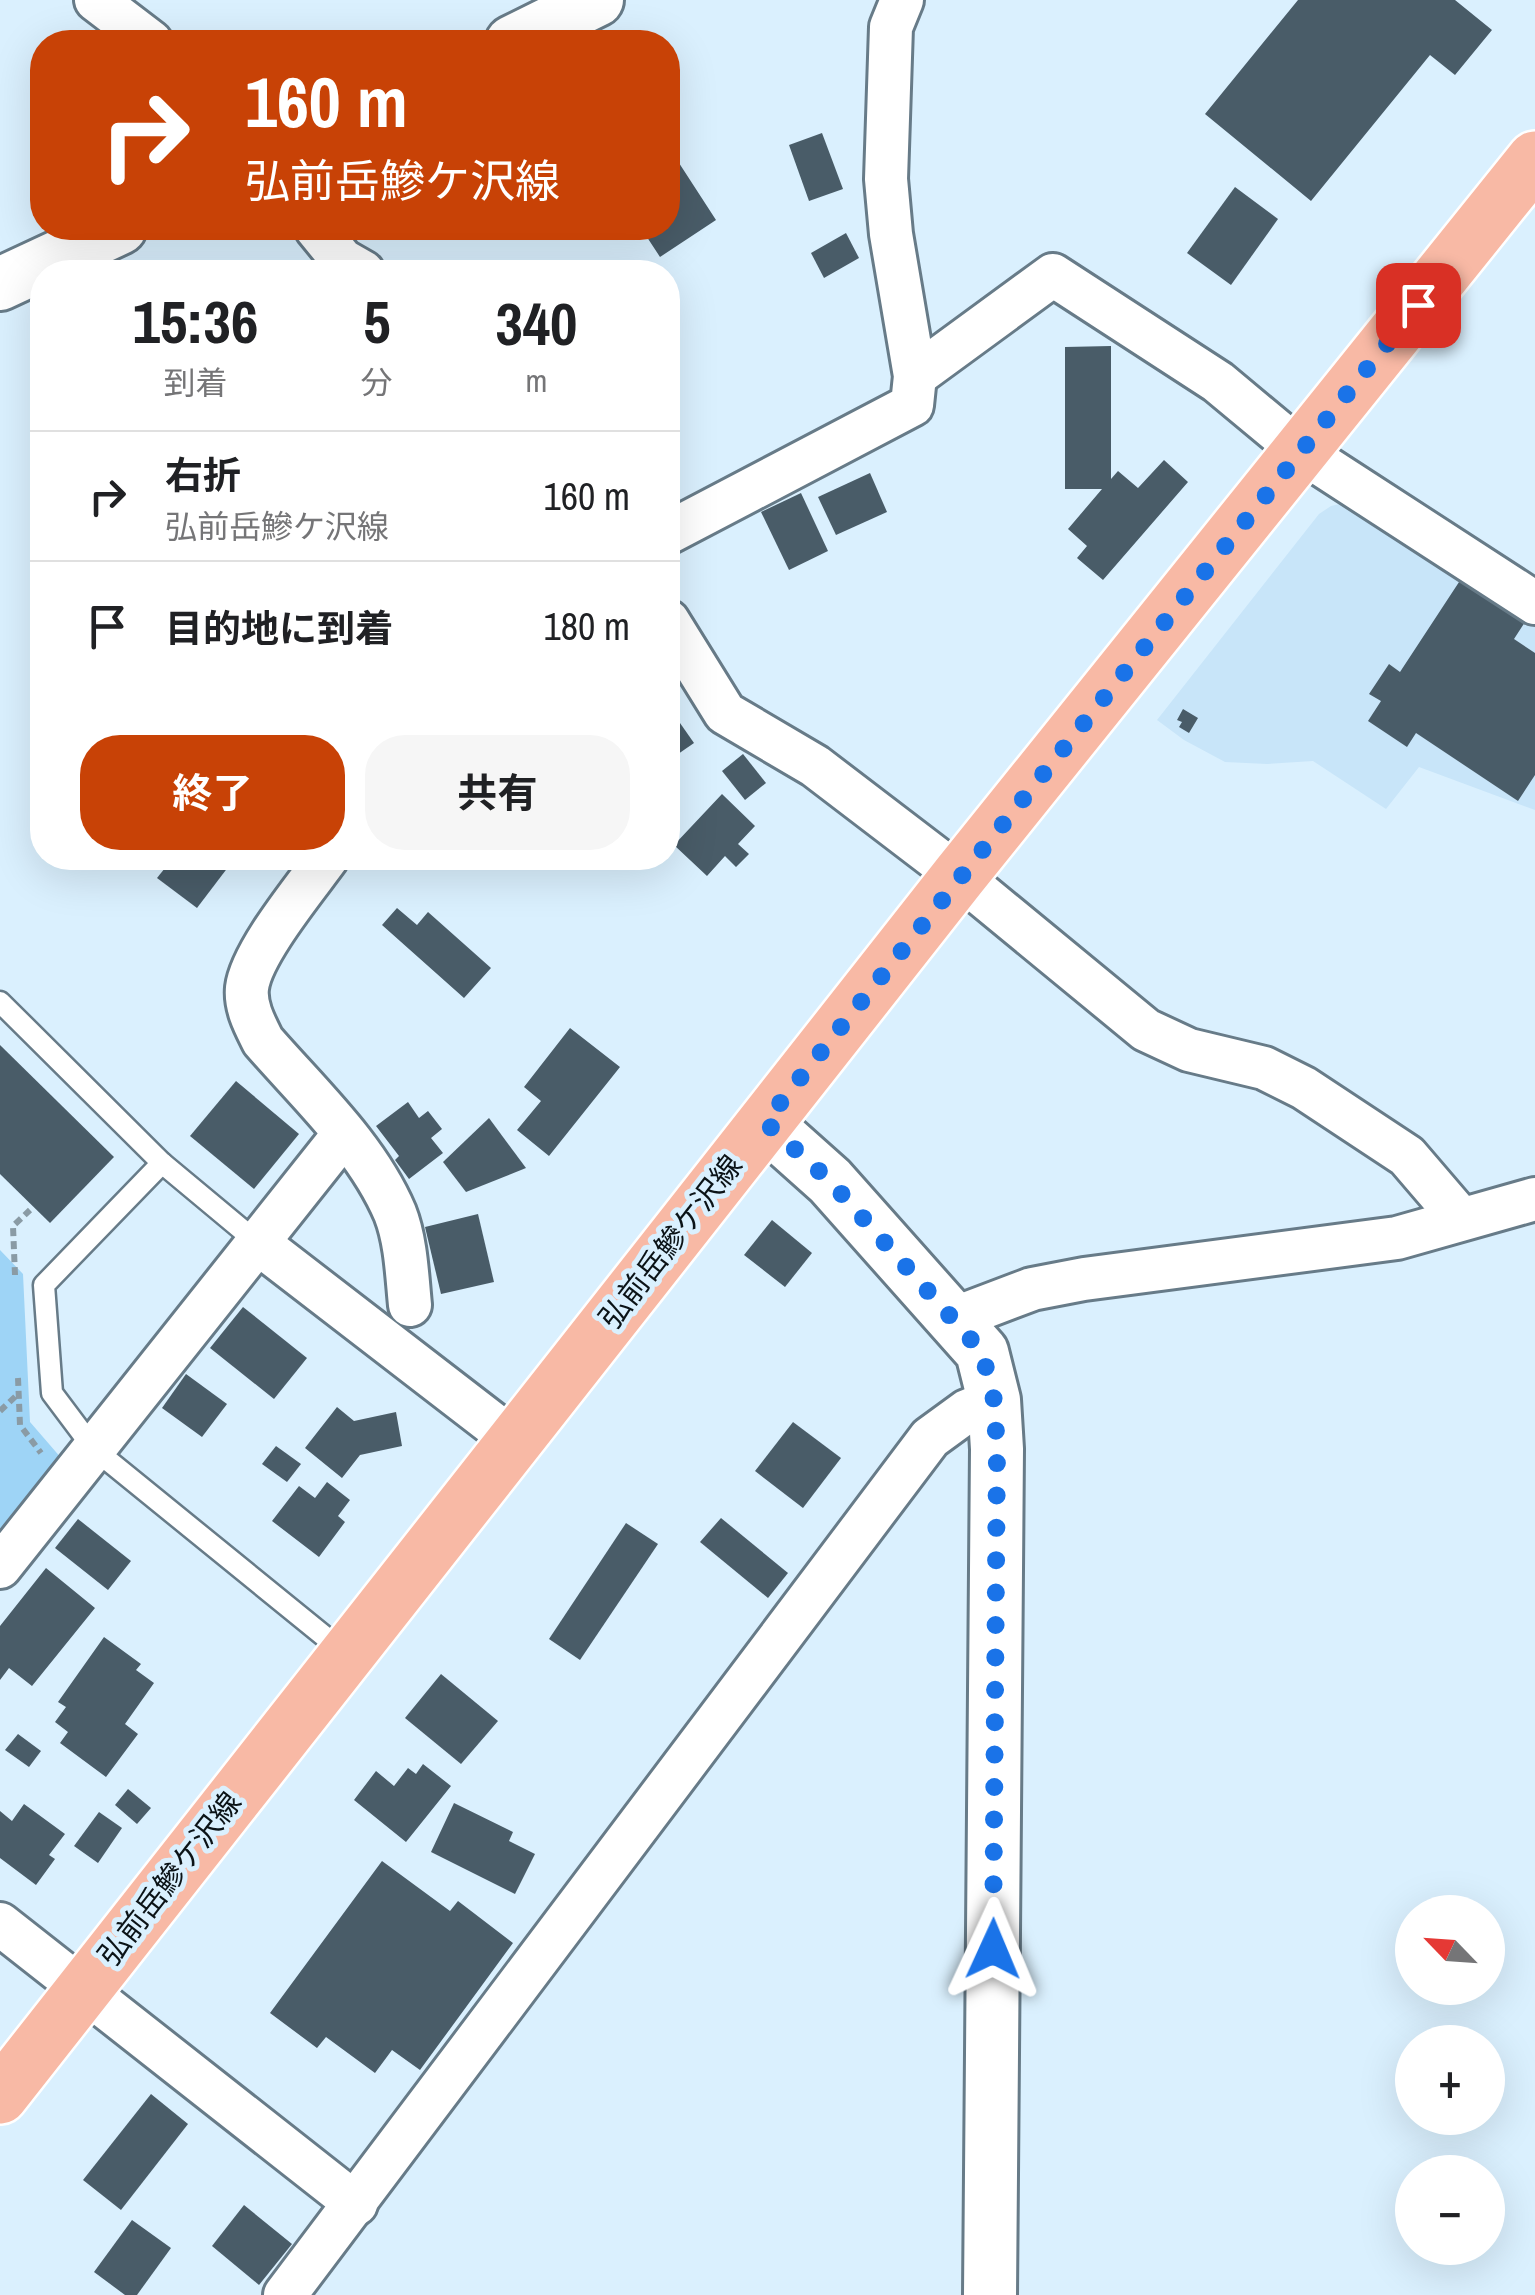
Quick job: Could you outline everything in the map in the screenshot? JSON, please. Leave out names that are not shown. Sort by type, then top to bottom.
[{"type":"main road","name":"弘前岳鰺ケ沢線","points":[[0,2096],[959,876],[1535,159]]},
{"type":"street","points":[[96,0],[135,30]]},
{"type":"street","points":[[536,30],[597,0]]},
{"type":"street","points":[[680,526],[912,406],[916,376],[891,234],[886,179],[891,26],[902,0]]},
{"type":"street","points":[[51,260],[94,240]]},
{"type":"street","points":[[326,240],[342,260]]},
{"type":"street","points":[[0,284],[30,270]]},
{"type":"street","points":[[916,376],[1053,274],[1218,382],[1302,452],[1535,603]]},
{"type":"street","points":[[680,641],[725,713],[815,766],[959,876],[1146,1030],[1189,1050],[1264,1068],[1304,1088],[1407,1156],[1460,1219]]},
{"type":"street","points":[[319,870],[271,938],[247,987],[251,1017],[264,1041],[371,1170],[396,1214],[410,1304]]},
{"type":"street","points":[[765,1122],[830,1181],[982,1352],[994,1400],[997,1449],[990,2295]]},
{"type":"street","points":[[0,1567],[344,1134]]},
{"type":"street","points":[[954,1319],[1032,1289],[1398,1238],[1535,1199]]},
{"type":"street","points":[[258,1242],[515,1441]]},
{"type":"street","points":[[285,2295],[930,1438],[967,1411],[994,1400]]},
{"type":"street","points":[[0,1924],[356,2204]]},
{"type":"lane","points":[[0,1002],[162,1163],[258,1242]]},
{"type":"lane","points":[[162,1163],[44,1285],[52,1392],[94,1448],[347,1654]]},
{"type":"path","points":[[0,1411],[18,1393]]},
{"type":"shaded area","points":[[1344,503],[1535,621],[1535,810],[1419,767],[1386,809],[1313,761],[1225,762],[1157,720],[1319,514]]},
{"type":"shaded area","points":[[0,1250],[23,1274],[30,1422],[62,1459],[0,1537]]},
{"type":"building","points":[[1298,0],[1455,0],[1492,30],[1455,75],[1430,55],[1311,201],[1205,114]]},
{"type":"building","points":[[822,133],[843,189],[809,201],[789,145]]},
{"type":"building","points":[[680,164],[716,220],[660,257],[649,240],[680,240]]},
{"type":"building","points":[[1235,187],[1278,219],[1231,285],[1187,253]]},
{"type":"building","points":[[846,233],[859,258],[824,278],[811,253]]},
{"type":"building","points":[[1111,346],[1111,479],[1118,471],[1138,488],[1164,460],[1188,482],[1103,580],[1077,558],[1087,546],[1068,529],[1102,489],[1065,489],[1065,347]]},
{"type":"building","points":[[870,473],[887,512],[836,535],[818,497]]},
{"type":"building","points":[[801,493],[828,551],[789,570],[761,512]]},
{"type":"building","points":[[1461,579],[1525,622],[1514,639],[1535,653],[1535,775],[1518,801],[1416,733],[1407,747],[1368,721],[1381,701],[1369,694],[1389,664],[1400,672]]},
{"type":"building","points":[[1183,709],[1198,718],[1189,733],[1179,727],[1182,722],[1177,720]]},
{"type":"building","points":[[680,723],[694,743],[680,753]]},
{"type":"building","points":[[743,754],[766,783],[745,800],[722,771]]},
{"type":"building","points":[[722,794],[755,826],[738,844],[749,854],[736,867],[725,856],[707,876],[680,851],[680,839]]},
{"type":"building","points":[[163,870],[226,870],[197,908],[157,878]]},
{"type":"building","points":[[397,908],[417,925],[428,912],[491,968],[464,998],[382,925]]},
{"type":"building","points":[[570,1028],[620,1067],[549,1156],[517,1130],[541,1101],[524,1087]]},
{"type":"building","points":[[0,1045],[114,1157],[50,1223],[0,1174]]},
{"type":"building","points":[[236,1081],[299,1134],[254,1189],[190,1136]]},
{"type":"building","points":[[408,1102],[419,1118],[428,1111],[442,1129],[431,1138],[443,1153],[409,1179],[395,1160],[399,1156],[376,1126]]},
{"type":"building","points":[[489,1118],[526,1168],[466,1192],[443,1162]]},
{"type":"building","points":[[478,1214],[494,1282],[441,1294],[425,1227]]},
{"type":"building","points":[[772,1220],[812,1253],[785,1287],[744,1255]]},
{"type":"building","points":[[243,1307],[307,1358],[274,1399],[210,1348]]},
{"type":"building","points":[[186,1374],[227,1404],[202,1437],[162,1408]]},
{"type":"building","points":[[337,1407],[354,1421],[396,1412],[402,1446],[360,1455],[342,1478],[305,1448]]},
{"type":"building","points":[[793,1422],[841,1458],[803,1508],[755,1471]]},
{"type":"building","points":[[276,1446],[301,1464],[287,1482],[262,1464]]},
{"type":"building","points":[[327,1482],[350,1500],[338,1516],[345,1522],[319,1557],[272,1521],[299,1486],[315,1498]]},
{"type":"building","points":[[721,1518],[788,1573],[768,1598],[700,1542]]},
{"type":"building","points":[[78,1519],[131,1561],[108,1590],[55,1548]]},
{"type":"building","points":[[626,1523],[658,1544],[580,1660],[549,1639]]},
{"type":"building","points":[[46,1568],[95,1608],[32,1686],[9,1668],[0,1680],[0,1626]]},
{"type":"building","points":[[104,1637],[141,1664],[136,1670],[154,1683],[125,1724],[138,1734],[106,1777],[60,1743],[68,1732],[55,1722],[66,1707],[58,1702]]},
{"type":"building","points":[[441,1674],[498,1721],[461,1764],[405,1718]]},
{"type":"building","points":[[18,1734],[41,1751],[29,1767],[5,1750]]},
{"type":"building","points":[[423,1764],[451,1786],[406,1842],[354,1800],[376,1771],[394,1786],[408,1768],[416,1774]]},
{"type":"building","points":[[128,1789],[151,1808],[137,1824],[115,1805]]},
{"type":"building","points":[[454,1803],[513,1832],[509,1841],[535,1854],[515,1894],[431,1852]]},
{"type":"building","points":[[24,1804],[65,1834],[49,1855],[55,1859],[36,1885],[0,1858],[0,1811],[12,1821]]},
{"type":"building","points":[[99,1812],[122,1828],[98,1863],[74,1846]]},
{"type":"building","points":[[382,1861],[450,1911],[458,1901],[513,1943],[420,2070],[392,2050],[375,2073],[326,2037],[317,2048],[270,2013]]},
{"type":"building","points":[[151,2094],[188,2124],[121,2210],[83,2180]]},
{"type":"building","points":[[244,2205],[292,2244],[259,2285],[212,2246]]},
{"type":"building","points":[[132,2220],[171,2248],[137,2295],[125,2295],[94,2272]]},
{"type":"route","points":[[993,1949],[997,1449],[994,1400],[982,1352],[830,1181],[765,1122],[1418,305]]}]
